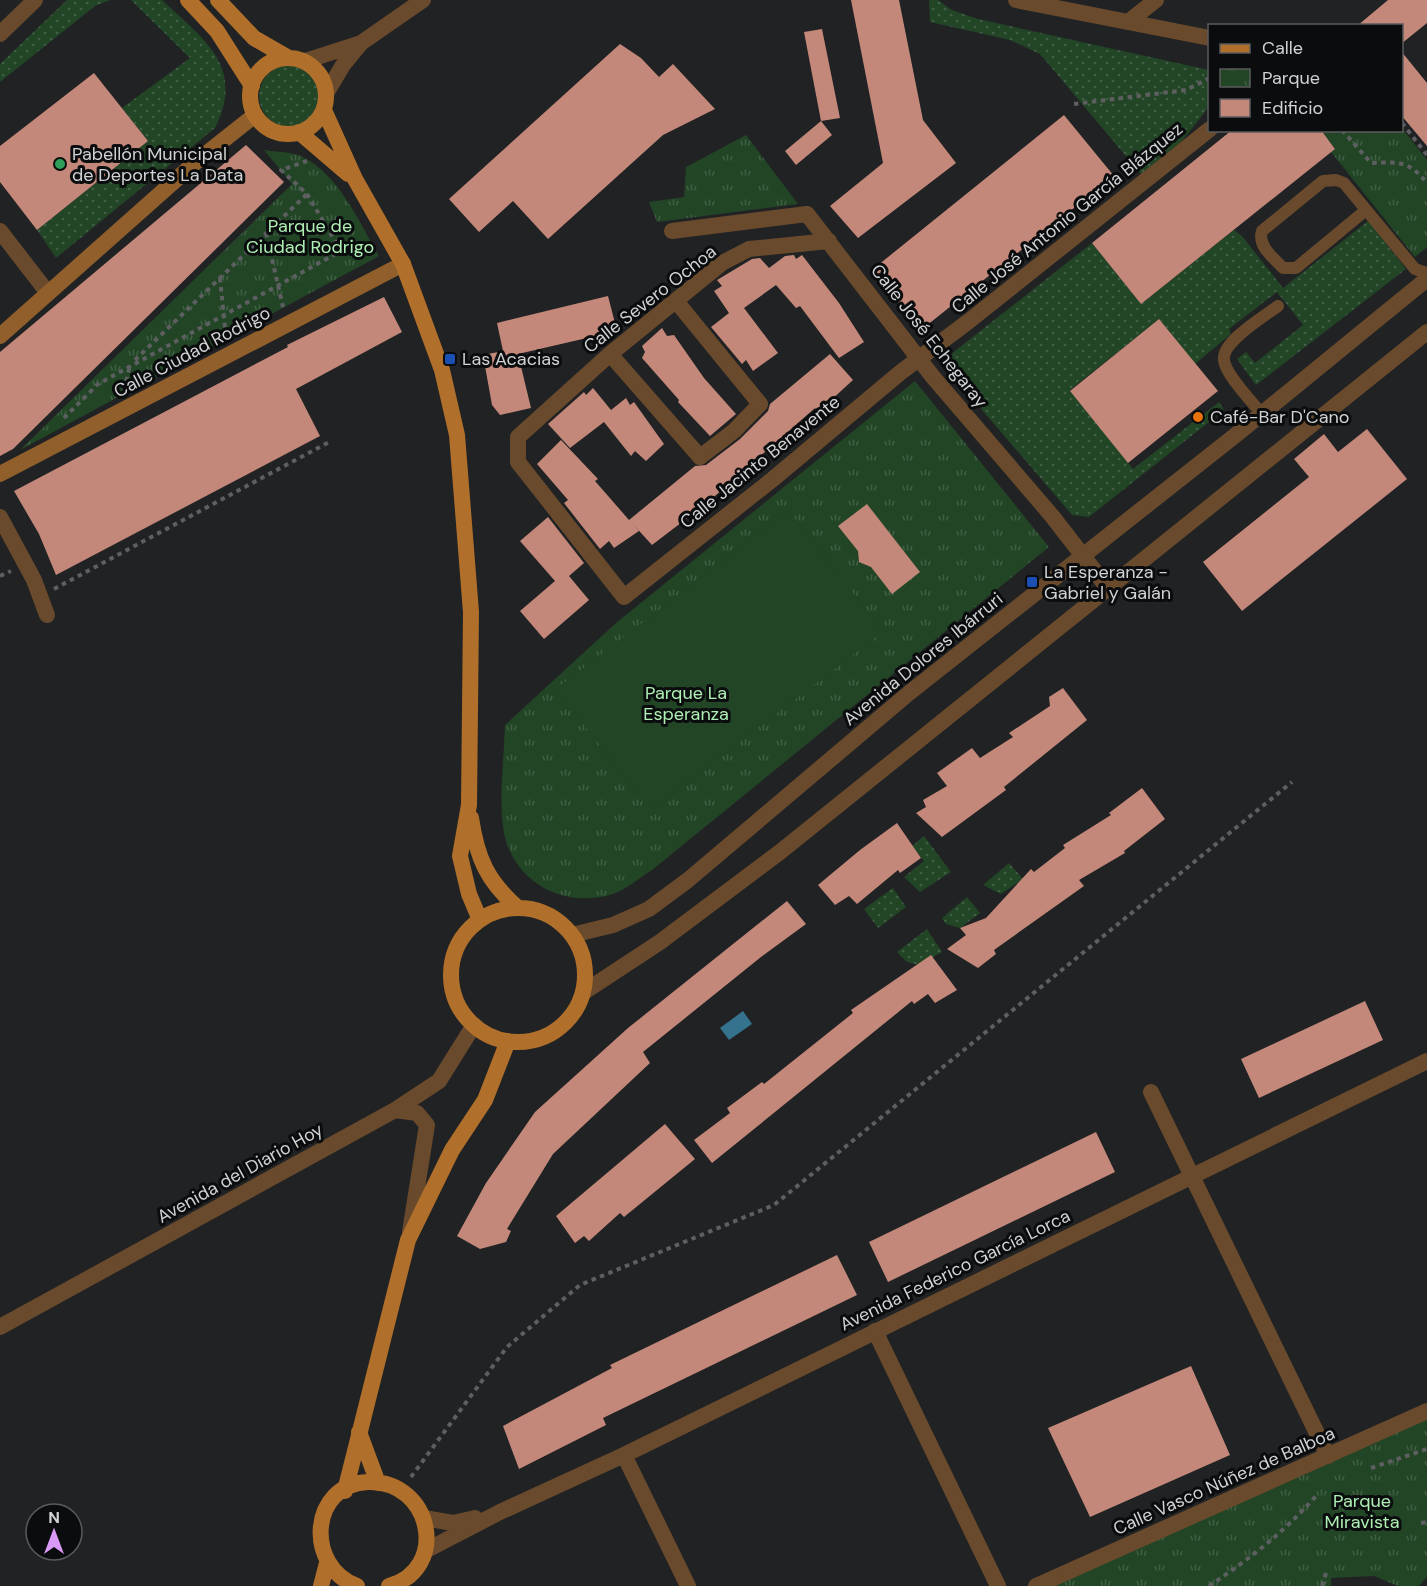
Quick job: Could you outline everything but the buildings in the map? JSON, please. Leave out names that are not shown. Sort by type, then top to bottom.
[{"type":"main road","points":[[189,0],[217,31],[252,86]]},
{"type":"main road","points":[[218,0],[254,38],[287,57],[305,61],[323,79],[327,92],[324,110],[318,120],[299,132],[287,134],[266,128],[255,115],[250,97],[257,74],[266,65],[287,57]]},
{"type":"main road","points":[[324,110],[355,179],[403,264],[438,359],[457,435],[471,612],[469,805],[460,856],[469,894],[480,920]]},
{"type":"main road","points":[[0,336],[197,161],[255,115]]},
{"type":"main road","points":[[299,132],[355,179]]},
{"type":"main road","name":"Calle Ciudad Rodrigo","points":[[0,474],[403,264]]},
{"type":"main road","points":[[469,805],[482,865],[499,892],[518,908]]},
{"type":"main road","points":[[518,908],[538,911],[557,920],[572,935],[582,952],[586,972],[584,992],[576,1010],[555,1030],[528,1041],[508,1041],[490,1036],[474,1025],[461,1010],[453,992],[451,971],[455,951],[465,934],[480,920],[498,911],[518,908]]},
{"type":"main road","points":[[345,1491],[408,1240],[452,1150],[485,1100],[508,1041]]},
{"type":"main road","points":[[359,1432],[378,1483]]},
{"type":"main road","points":[[357,1586],[346,1582],[327,1563],[320,1541],[320,1525],[326,1509],[345,1491],[367,1482],[402,1490],[416,1502],[424,1518],[427,1535],[424,1551],[417,1566],[406,1577],[389,1586]]},
{"type":"main road","points":[[321,1586],[327,1563]]},
{"type":"street","points":[[0,34],[35,0]]},
{"type":"street","points":[[327,92],[343,65],[362,43],[423,0]]},
{"type":"street","points":[[1016,0],[1208,39]]},
{"type":"street","points":[[1128,22],[1156,0]]},
{"type":"street","points":[[305,61],[362,43]]},
{"type":"street","name":"Calle José Antonio García Blázquez","points":[[920,359],[1208,130]]},
{"type":"street","name":"Calle José Echegaray","points":[[672,231],[807,214],[920,359],[1107,587]]},
{"type":"street","points":[[0,231],[48,293]]},
{"type":"street","name":"Calle Severo Ochoa","points":[[624,597],[518,462],[518,437],[610,354],[722,263],[749,249],[830,242]]},
{"type":"street","name":"Avenida Dolores Ibárruri","points":[[572,935],[613,925],[649,909],[680,886],[909,693],[1262,414],[1427,279]]},
{"type":"street","points":[[610,354],[700,457],[734,431],[760,404],[676,302]]},
{"type":"street","points":[[584,992],[660,942],[780,852],[1427,332]]},
{"type":"street","name":"Calle Jacinto Benavente","points":[[624,597],[920,359]]},
{"type":"street","points":[[0,517],[40,596],[47,615]]},
{"type":"street","name":"Avenida del Diario Hoy","points":[[0,1327],[395,1110],[439,1081],[474,1025]]},
{"type":"street","name":"Avenida Federico García Lorca","points":[[424,1551],[1427,1061]]},
{"type":"street","points":[[1151,1092],[1328,1456]]},
{"type":"street","points":[[395,1110],[417,1113],[427,1125],[408,1240]]},
{"type":"street","points":[[875,1331],[998,1586]]},
{"type":"street","name":"Calle Vasco Núñez de Balboa","points":[[1036,1586],[1427,1412]]},
{"type":"street","points":[[624,1455],[688,1586]]},
{"type":"street","name":"Avenida Federico García Lorca","points":[[424,1518],[453,1523],[500,1512]]},
{"type":"lane","points":[[1366,210],[1296,268],[1283,268],[1263,246],[1260,237],[1262,231],[1323,181],[1336,180],[1344,183],[1415,269],[1427,273]]},
{"type":"lane","points":[[1262,414],[1227,369],[1224,351],[1235,338],[1278,306]]},
{"type":"path","points":[[1074,104],[1186,90],[1208,79]]},
{"type":"path","points":[[1403,125],[1427,155]]},
{"type":"path","points":[[1344,132],[1371,162],[1402,162],[1410,165],[1427,183]]},
{"type":"path","points":[[61,421],[98,384],[340,251],[307,194],[281,170],[308,160]]},
{"type":"path","points":[[123,394],[130,365],[307,194]]},
{"type":"path","points":[[266,233],[283,308]]},
{"type":"path","points":[[220,278],[226,339]]},
{"type":"path","points":[[40,596],[331,441]]},
{"type":"path","points":[[402,1490],[507,1347],[580,1285],[774,1205],[1292,782]]},
{"type":"path","points":[[1371,1468],[1427,1449]]},
{"type":"path","points":[[1209,1586],[1254,1556],[1288,1528],[1316,1496]]},
{"type":"path","points":[[1421,1523],[1427,1522]]},
{"type":"path","points":[[1322,1586],[1326,1573]]},
{"type":"green space","points":[[67,0],[110,0],[95,6],[0,82],[0,64]]},
{"type":"green space","points":[[131,0],[162,0],[205,41],[216,55],[223,71],[226,87],[223,106],[215,128],[56,258],[37,230],[148,141],[122,108],[190,58]]},
{"type":"green space","points":[[929,0],[938,0],[952,10],[978,19],[1208,70],[1208,108],[1182,141],[1141,174],[1040,54],[1010,40],[930,22]]},
{"type":"green space","points":[[290,65],[307,70],[312,74],[316,79],[321,96],[316,113],[312,118],[307,122],[290,127],[273,122],[268,118],[264,113],[259,96],[264,79],[268,74],[273,70]]},
{"type":"green space","points":[[1403,129],[1427,160],[1427,247],[1415,257],[1331,152],[1335,148],[1322,132],[1403,132]]},
{"type":"green space","points":[[746,135],[798,204],[657,222],[649,202],[684,197],[686,167]]},
{"type":"green space","name":"Parque de Ciudad Rodrigo","points":[[264,150],[301,156],[326,174],[347,200],[379,256],[20,450],[292,184]]},
{"type":"green space","points":[[1368,221],[1406,269],[1256,385],[1237,359],[1246,352],[1255,363],[1303,325],[1277,292],[1229,329],[1231,334],[1195,364],[1159,319],[1070,390],[1133,469],[1219,402],[1224,410],[1089,517],[1072,515],[941,362],[1092,243],[1141,304],[1234,230],[1242,236],[1283,288]]},
{"type":"green space","name":"Parque La Esperanza","points":[[915,381],[1049,547],[652,870],[628,886],[613,894],[594,898],[575,898],[558,894],[527,876],[516,862],[508,846],[503,827],[505,725],[616,623]]},
{"type":"green space","points":[[789,510],[883,632],[650,810],[556,689]]},
{"type":"green space","points":[[924,836],[951,872],[920,892],[904,877],[924,861],[912,846]]},
{"type":"green space","points":[[1009,863],[1023,879],[1001,894],[983,885]]},
{"type":"green space","points":[[893,888],[906,907],[878,928],[864,909]]},
{"type":"green space","points":[[967,897],[980,913],[960,928],[946,924],[942,918]]},
{"type":"green space","points":[[927,929],[942,952],[919,965],[907,962],[897,952]]},
{"type":"green space","name":"Parque Miravista","points":[[1427,1411],[1427,1577],[1419,1586],[1398,1586],[1374,1576],[1331,1578],[1331,1586],[1036,1586]]},
{"type":"water","points":[[743,1011],[752,1024],[729,1040],[720,1028]]},
{"type":"place","name":"Pabellón Municipal de Deportes La Data","points":[[60,164]]},
{"type":"place","name":"Las Acacias","points":[[450,359]]},
{"type":"place","name":"Café-Bar D'Cano","points":[[1198,417]]},
{"type":"place","name":"La Esperanza - Gabriel y Galán","points":[[1032,582]]}]
